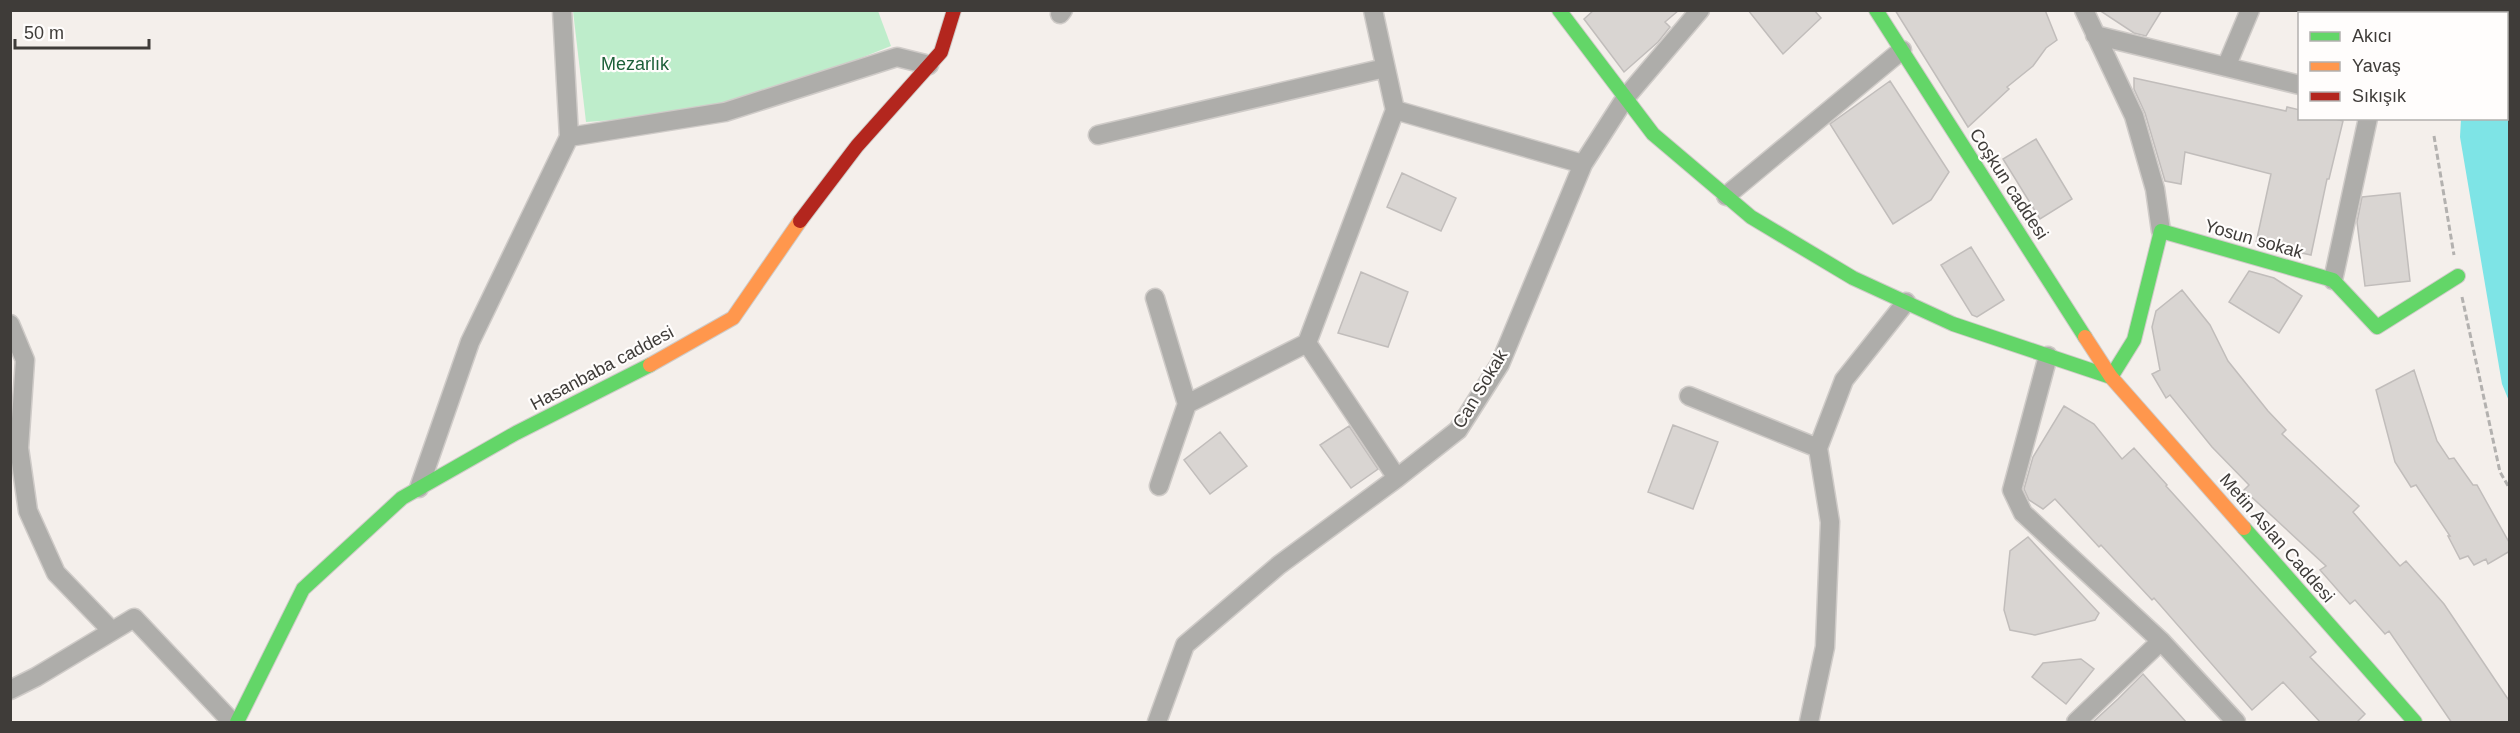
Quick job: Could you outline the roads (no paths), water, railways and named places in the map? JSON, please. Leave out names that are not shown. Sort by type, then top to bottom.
[{"type":"street","points":[[419,488],[470,342],[569,137],[562,10]]},
{"type":"street","name":"Hasanbaba caddesi","points":[[234,723],[303,589],[402,498],[516,433],[633,374],[733,318],[799,222],[857,146],[941,52],[954,10]]},
{"type":"street","points":[[1187,404],[1307,343],[1395,110],[1373,10]]},
{"type":"street","points":[[1559,10],[1653,134],[1750,217],[1853,278],[1953,324],[2111,376],[2134,340],[2161,231],[2155,189],[2134,116],[2090,20]]},
{"type":"street","name":"Can Sokak","points":[[1157,723],[1185,645],[1279,565],[1458,430],[1500,364],[1583,164],[1626,97],[1700,10]]},
{"type":"street","name":"Coşkun caddesi","points":[[1876,10],[2111,376]]},
{"type":"street","points":[[2226,67],[2250,10]]},
{"type":"street","points":[[2090,20],[2226,67],[2298,85]]},
{"type":"street","points":[[1726,196],[1902,50]]},
{"type":"street","points":[[569,137],[725,112],[897,57],[929,65]]},
{"type":"street","points":[[1098,135],[1385,68]]},
{"type":"street","points":[[1395,110],[1583,164]]},
{"type":"street","points":[[2368,120],[2333,280],[2377,327],[2458,276]]},
{"type":"street","name":"Yosun sokak","points":[[2161,231],[2333,280]]},
{"type":"street","points":[[1155,298],[1187,404],[1159,486]]},
{"type":"street","points":[[1809,723],[1825,647],[1830,522],[1818,448],[1844,380],[1906,302]]},
{"type":"street","points":[[10,324],[25,360],[19,448],[28,511],[56,573],[112,631]]},
{"type":"street","points":[[1307,343],[1397,478]]},
{"type":"street","points":[[2048,357],[2012,490],[2023,513],[2162,641],[2236,723]]},
{"type":"street","name":"Metin Aslan Caddesi","points":[[2111,376],[2415,723]]},
{"type":"street","points":[[1689,396],[1818,448]]},
{"type":"street","points":[[10,690],[36,677],[134,618],[234,723]]},
{"type":"street","points":[[2076,723],[2162,641]]},
{"type":"water","points":[[2510,11],[2509,401],[2502,384],[2460,137],[2461,120],[2508,120],[2508,12],[2500,12]]},
{"type":"park label","name":"Mezarlık","points":[[635,64]]}]
